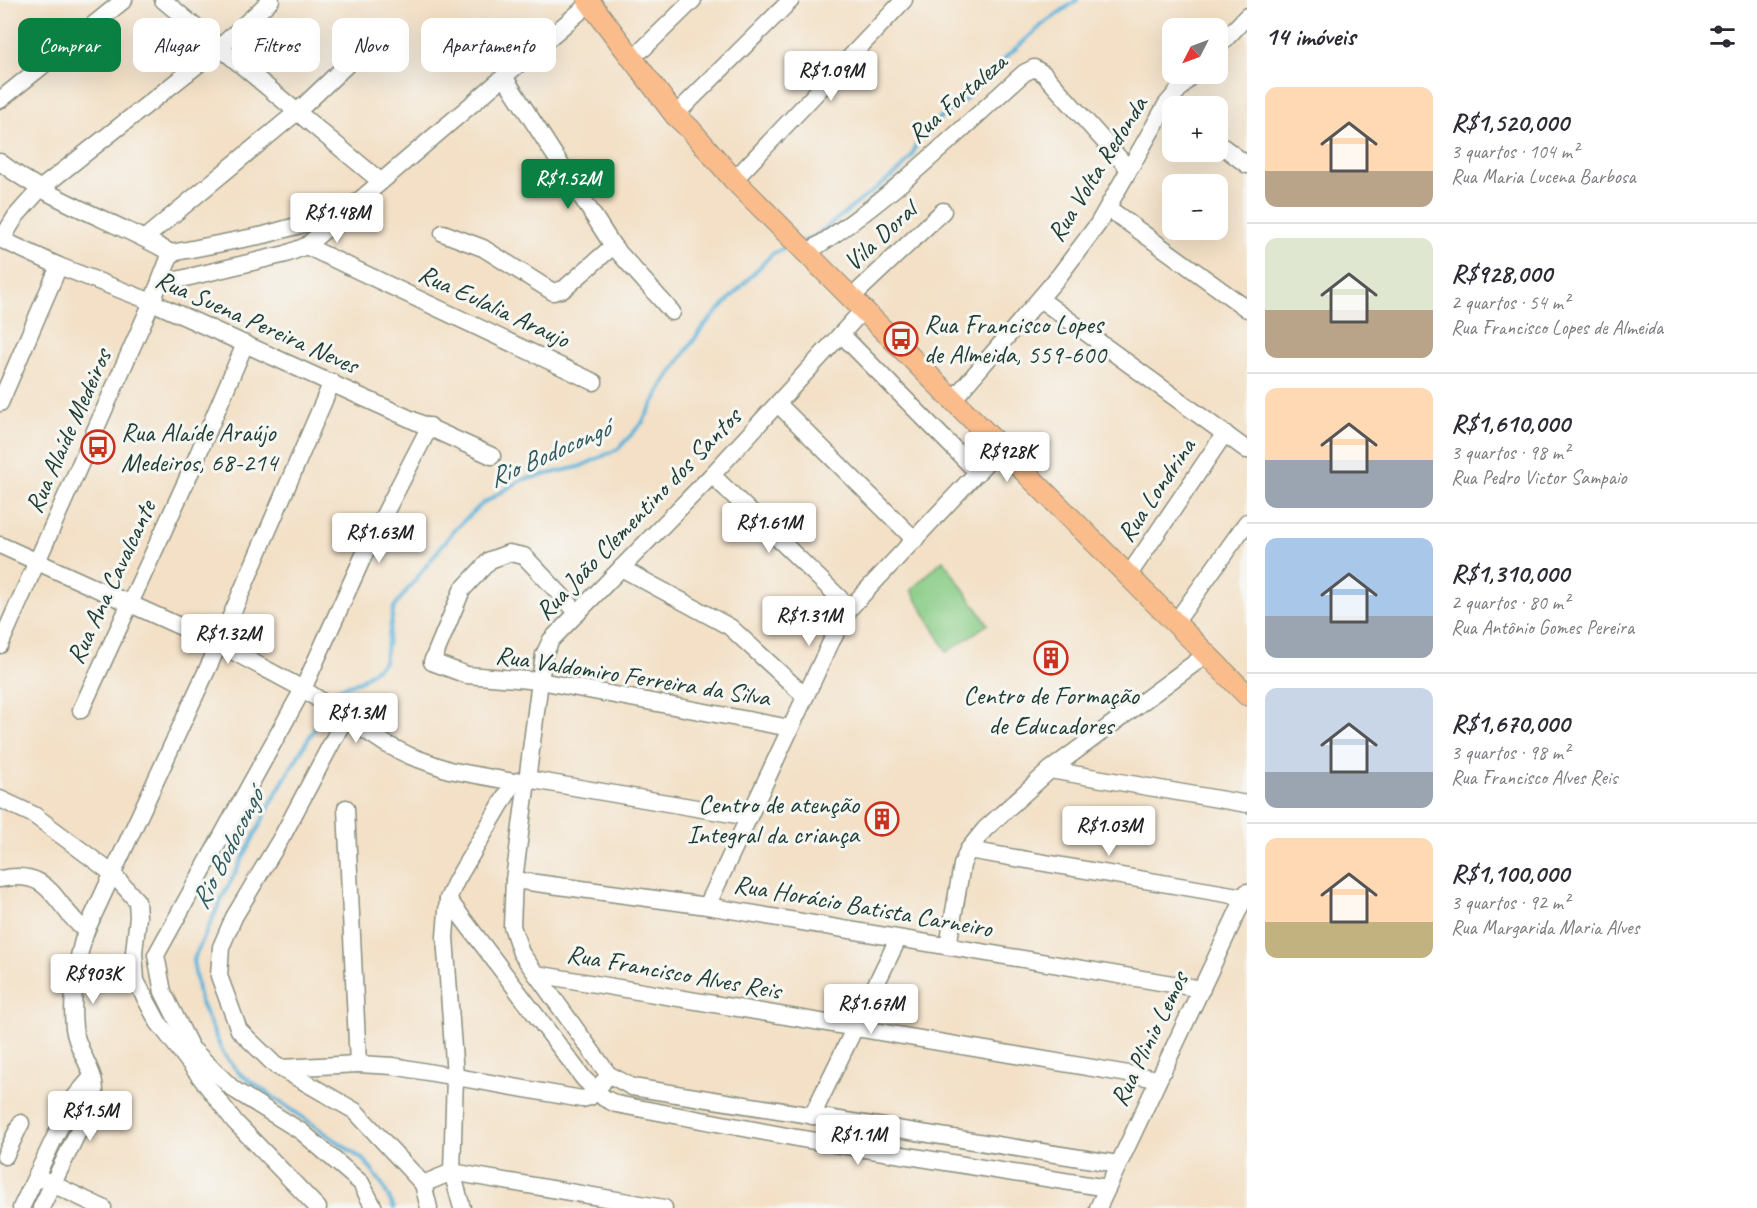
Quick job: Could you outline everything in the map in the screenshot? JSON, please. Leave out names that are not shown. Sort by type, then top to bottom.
[{"type":"main road","points":[[594,1],[643,49],[683,117]]},
{"type":"main road","points":[[594,1],[734,180],[1247,695]]},
{"type":"street","points":[[0,100],[124,0]]},
{"type":"street","points":[[163,0],[184,18]]},
{"type":"street","points":[[220,47],[271,0]]},
{"type":"street","points":[[643,49],[693,0]]},
{"type":"street","points":[[683,117],[791,0]]},
{"type":"street","points":[[734,180],[904,0]]},
{"type":"street","points":[[160,284],[275,256],[306,246],[321,236],[380,181],[594,1]]},
{"type":"street","points":[[1228,36],[1247,16]]},
{"type":"street","points":[[220,49],[380,181]]},
{"type":"street","name":"Rua Fortaleza","points":[[795,242],[845,227],[1024,73],[1034,68],[1044,74],[1128,168]]},
{"type":"street","points":[[1,239],[16,216],[40,189],[189,72]]},
{"type":"street","points":[[145,238],[297,112],[339,72]]},
{"type":"street","points":[[505,78],[613,246],[672,312]]},
{"type":"street","name":"Rua Volta Redonda","points":[[952,401],[1080,249],[1108,208],[1128,168],[1162,117]]},
{"type":"street","points":[[1228,151],[1247,165]]},
{"type":"street","points":[[0,162],[40,189],[145,238],[171,253],[264,235],[344,213]]},
{"type":"street","points":[[1108,208],[1247,309]]},
{"type":"street","name":"Vila Doral","points":[[842,334],[857,304],[943,211]]},
{"type":"street","points":[[442,233],[502,258],[548,291],[558,292],[564,290],[613,246]]},
{"type":"street","name":"Rua Suena Pereira Neves","points":[[1,239],[59,266],[152,302],[492,456]]},
{"type":"street","name":"Rua Eulalia Araujo","points":[[306,246],[594,382]]},
{"type":"street","name":"Rua Alaíde Medeiros","points":[[0,645],[160,284],[171,253]]},
{"type":"street","points":[[0,402],[59,266]]},
{"type":"street","points":[[1040,299],[1247,450]]},
{"type":"street","points":[[842,334],[978,473]]},
{"type":"street","name":"Rua João Clementino dos Santos","points":[[842,334],[712,475],[551,640],[544,655],[521,781],[514,880],[514,938],[536,974],[608,1074],[632,1087],[1118,1164]]},
{"type":"street","name":"Rua Ana Cavalcante","points":[[81,710],[190,473],[245,344]]},
{"type":"street","points":[[41,1208],[94,1099],[97,1087],[74,1029],[77,958],[86,931],[219,644],[332,382]]},
{"type":"street","points":[[778,404],[915,540]]},
{"type":"street","points":[[374,1208],[361,1183],[302,1132],[233,1089],[191,1048],[162,992],[156,955],[309,693],[368,546],[430,426]]},
{"type":"street","name":"Rua Londrina","points":[[1128,576],[1226,433]]},
{"type":"street","points":[[707,906],[805,696],[850,608],[1000,448]]},
{"type":"street","points":[[712,475],[850,608]]},
{"type":"street","points":[[1175,623],[1247,522]]},
{"type":"street","points":[[0,545],[219,644],[309,693],[386,744],[425,762],[448,770],[749,817]]},
{"type":"street","name":"Rua Valdomiro Ferreira da Silva","points":[[578,613],[524,556],[509,553],[490,560],[462,590],[432,662],[467,675],[540,681],[790,728]]},
{"type":"street","points":[[621,568],[730,627],[805,696]]},
{"type":"street","points":[[948,946],[962,865],[968,850],[985,829],[1050,770],[1207,654]]},
{"type":"street","points":[[343,715],[283,835],[234,917],[221,947],[219,976],[239,1030],[280,1068],[355,1111],[423,1184],[429,1208]]},
{"type":"street","points":[[1050,770],[1247,804]]},
{"type":"street","points":[[462,1208],[452,1172],[455,1076],[445,937],[448,899],[481,834],[521,781]]},
{"type":"street","points":[[0,799],[34,815],[113,874],[137,901],[138,917],[134,952],[136,981],[158,1022],[235,1122],[318,1208]]},
{"type":"street","points":[[346,808],[357,1064]]},
{"type":"street","points":[[968,850],[1246,894]]},
{"type":"street","points":[[0,879],[18,875],[38,880],[58,899],[74,922],[86,931]]},
{"type":"street","name":"Rua Horácio Batista Carneiro","points":[[514,880],[707,906],[1202,989]]},
{"type":"street","name":"Rua Plinio Lemos","points":[[1098,1208],[1246,894]]},
{"type":"street","points":[[448,899],[563,1052],[597,1092],[616,1104],[786,1136],[1107,1188]]},
{"type":"street","points":[[812,1116],[898,939]]},
{"type":"street","name":"Rua Francisco Alves Reis","points":[[536,974],[1158,1079]]},
{"type":"street","points":[[280,1068],[357,1064],[393,1066],[582,1100],[597,1092],[608,1074]]},
{"type":"street","points":[[21,1208],[62,1120],[74,1098],[92,1077]]},
{"type":"street","points":[[62,1120],[78,1129]]},
{"type":"street","points":[[2,1159],[21,1122]]},
{"type":"street","points":[[423,1184],[452,1172],[664,1208]]},
{"type":"street","points":[[36,1176],[103,1208]]},
{"type":"green space","points":[[943,560],[988,624],[947,652],[911,590]]},
{"type":"waterway","name":"Rio Bodocongó","points":[[803,241],[814,237],[900,170],[912,156],[918,139],[930,125],[965,100],[993,69],[1042,25],[1077,0]]},
{"type":"waterway","name":"Rio Bodocongó","points":[[330,702],[338,689],[362,680],[384,662],[394,607],[455,529],[482,504],[521,480],[579,467],[618,449],[642,423],[665,382],[702,328],[772,254],[790,245]]},
{"type":"waterway","name":"Rio Bodocongó","points":[[326,709],[279,788],[221,900],[193,961],[200,1001],[223,1053],[240,1074],[365,1161],[382,1184],[394,1208]]},
{"type":"place","name":"Rua Francisco Lopes de Almeida, 559-600","points":[[901,339]]},
{"type":"place","name":"Rua Alaíde Araújo Medeiros, 68-214","points":[[98,447]]},
{"type":"place","name":"Centro de Formação de Educadores","points":[[1051,658]]},
{"type":"place","name":"Centro de atenção Integral da criança","points":[[882,819]]}]
